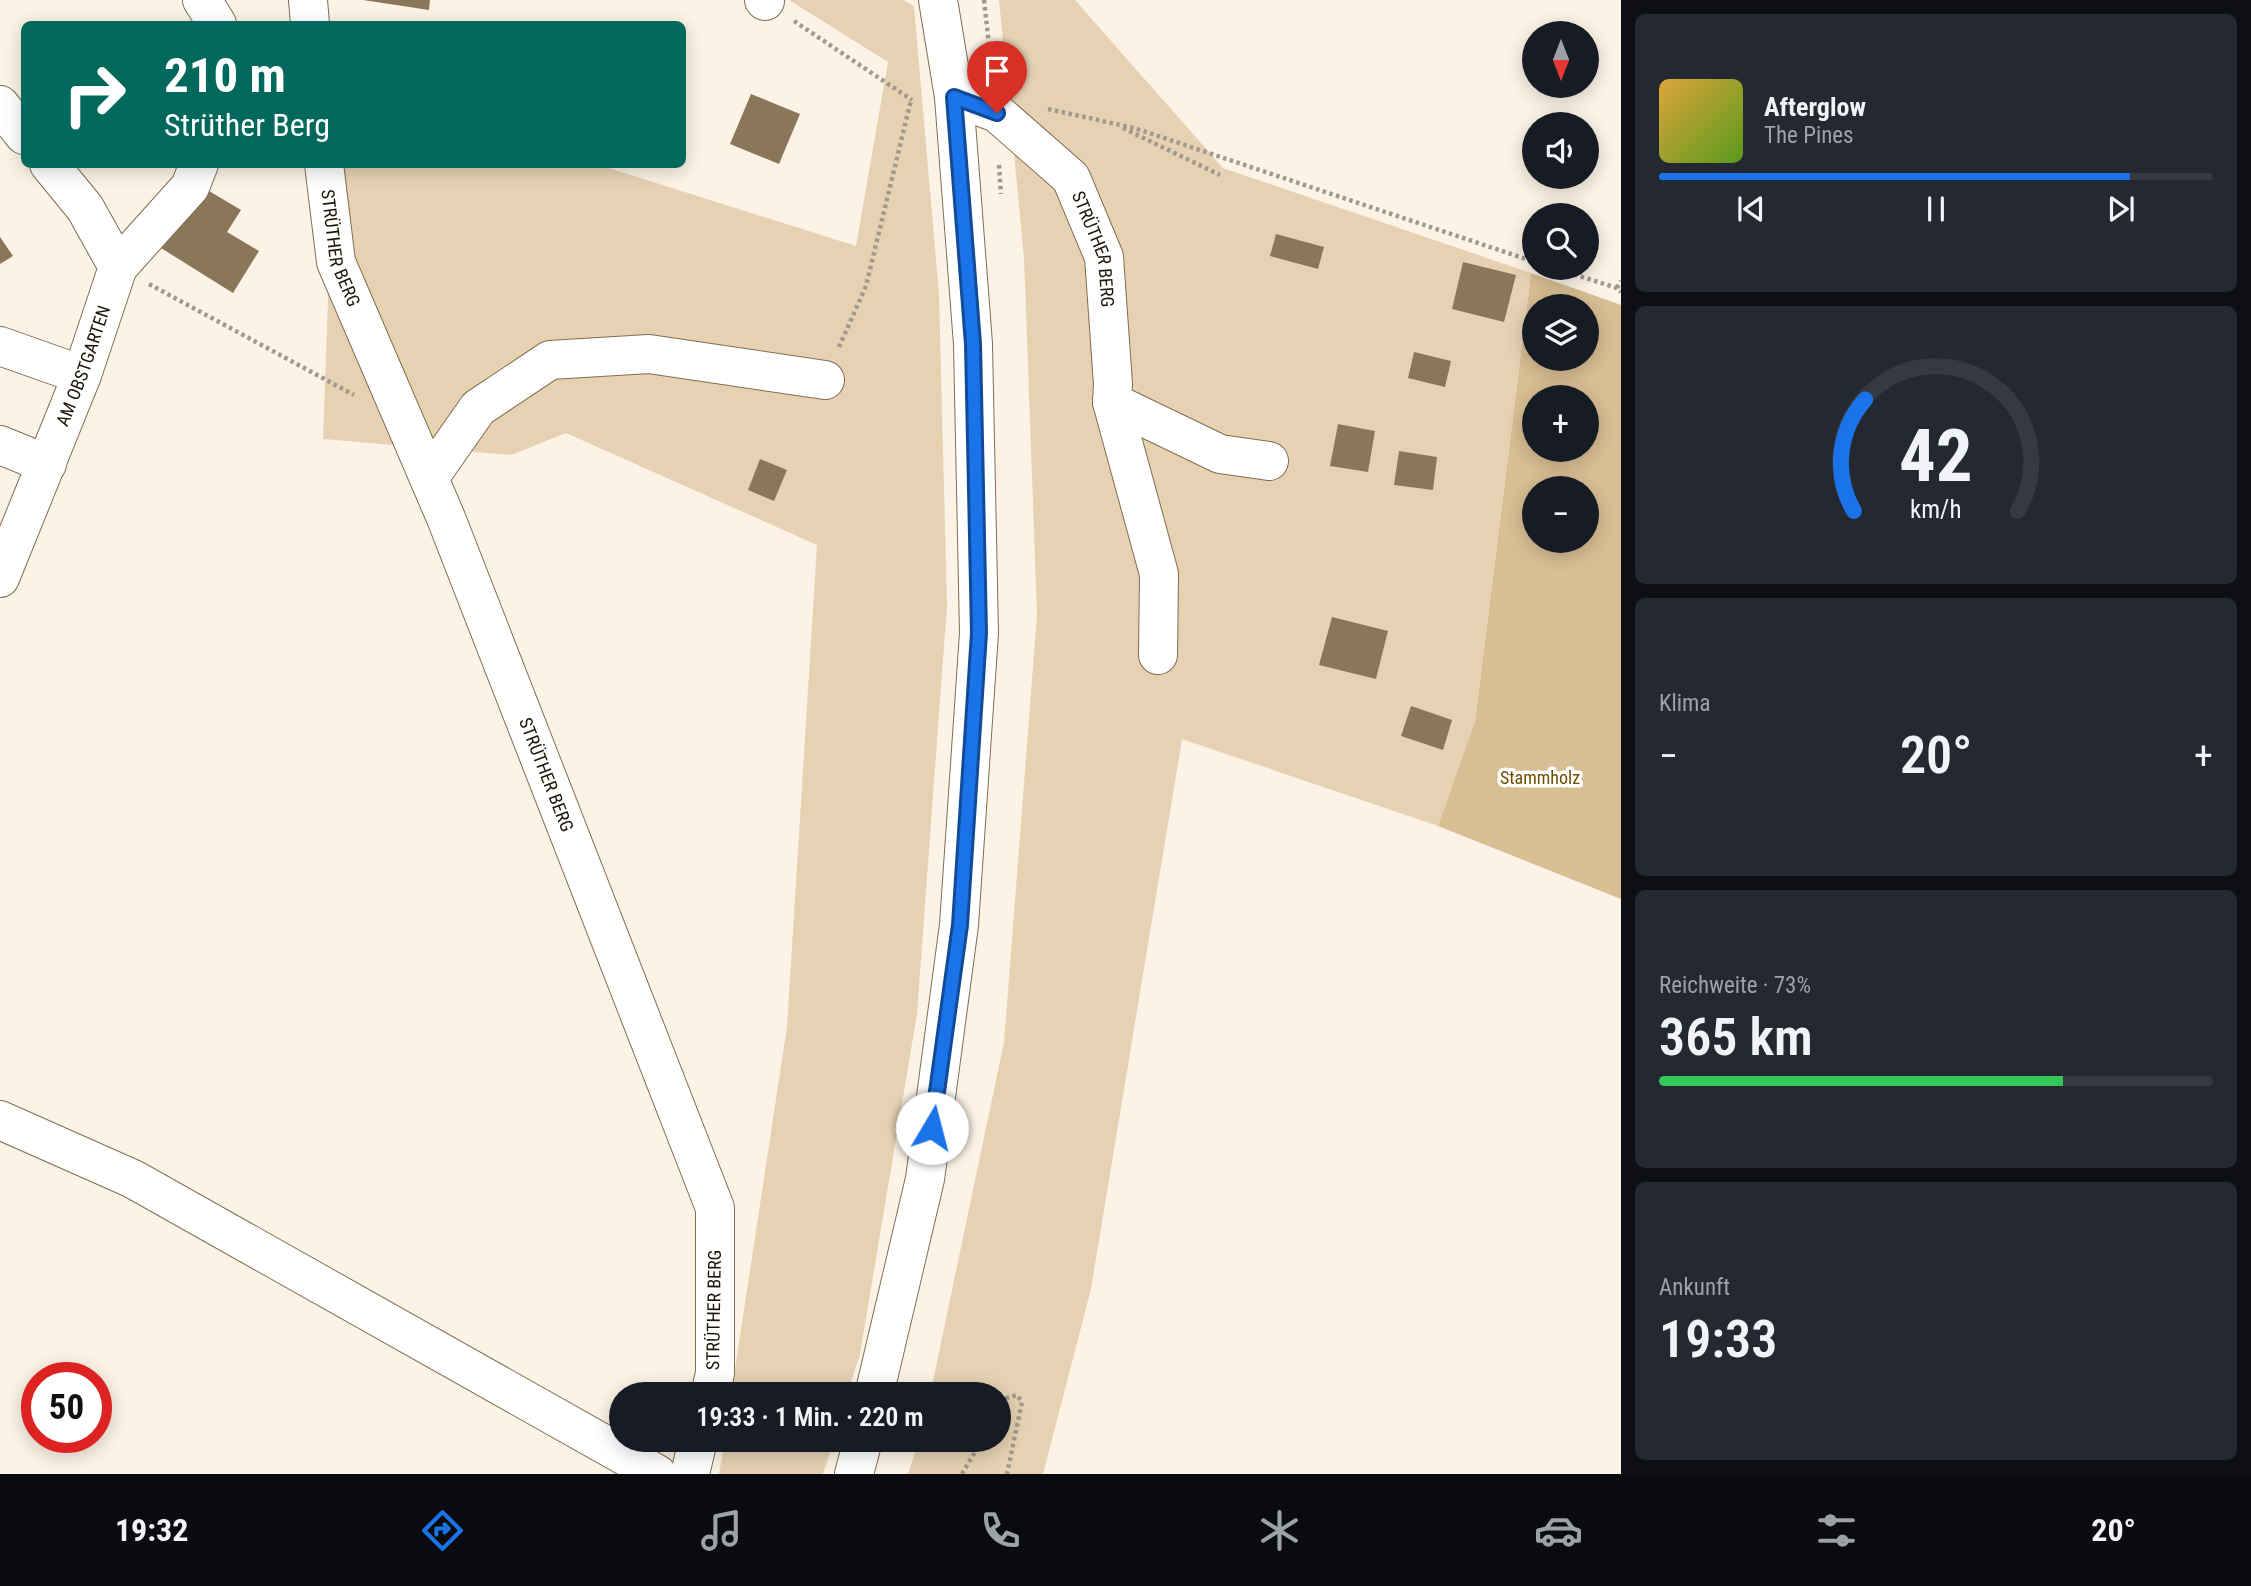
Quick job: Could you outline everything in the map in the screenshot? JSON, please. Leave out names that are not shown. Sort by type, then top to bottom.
[{"type":"street","points":[[202,0],[215,21]]},
{"type":"street","points":[[308,0],[310,21]]},
{"type":"street","points":[[877,1382],[925,1178],[960,925],[979,633],[973,344],[954,97],[939,0]]},
{"type":"street","name":"STRÜTHER BERG","points":[[954,97],[997,113],[1071,178],[1104,257],[1112,393],[1159,574],[1158,655]]},
{"type":"street","points":[[0,105],[21,131]]},
{"type":"street","points":[[52,168],[85,208],[118,267],[190,187],[197,168]]},
{"type":"street","name":"STRÜTHER BERG","points":[[324,168],[336,262],[429,478],[715,1208],[713,1382]]},
{"type":"street","name":"AM OBSTGARTEN","points":[[0,578],[82,375],[118,267]]},
{"type":"street","points":[[0,346],[82,375]]},
{"type":"street","points":[[429,478],[478,408],[550,360],[649,354],[825,380]]},
{"type":"street","points":[[1112,393],[1220,454],[1269,461]]},
{"type":"street","points":[[0,445],[47,464]]},
{"type":"street","points":[[0,1120],[133,1178],[657,1474]]},
{"type":"street","points":[[690,1474],[695,1452]]},
{"type":"street","points":[[855,1474],[860,1452]]},
{"type":"path","points":[[764,0],[911,100],[954,97]]},
{"type":"path","points":[[825,380],[866,286],[911,100]]},
{"type":"path","points":[[1220,175],[1110,121],[1522,258]]},
{"type":"path","points":[[118,267],[353,394],[359,403]]},
{"type":"path","points":[[1589,280],[1619,290],[1621,281]]},
{"type":"path","points":[[1007,1474],[1022,1402],[1017,1395],[1011,1397]]},
{"type":"path","points":[[962,1474],[975,1452]]},
{"type":"shaded area","points":[[789,0],[903,0],[914,6],[939,294],[947,605],[917,1014],[860,1354],[851,1382],[733,1382],[787,1027],[817,545],[566,433],[511,455],[323,439],[333,168],[609,168],[856,246],[888,62]]},
{"type":"shaded area","points":[[999,0],[1075,0],[1223,168],[1522,270],[1522,280],[1530,280],[1528,294],[1522,294],[1522,345],[1475,721],[1438,826],[1182,739],[1091,1289],[1043,1474],[908,1474],[915,1452],[1011,1452],[1011,1382],[933,1382],[1004,1042],[1037,614],[1024,257]]},
{"type":"shaded area","points":[[723,1452],[830,1452],[823,1474],[719,1474]]},
{"type":"green space","name":"Stammholz","points":[[1530,280],[1551,280],[1590,294],[1528,294]]},
{"type":"green space","name":"Stammholz","points":[[1599,297],[1621,305],[1621,899],[1438,826],[1475,721],[1522,345],[1522,371],[1599,371]]},
{"type":"building","points":[[363,0],[430,0],[429,10]]},
{"type":"building","points":[[751,94],[800,114],[779,164],[730,144]]},
{"type":"building","points":[[199,185],[241,210],[227,232],[259,251],[233,293],[161,248]]},
{"type":"building","points":[[1276,234],[1324,247],[1318,269],[1270,256]]},
{"type":"building","points":[[0,237],[13,256],[0,264]]},
{"type":"building","points":[[1463,262],[1516,275],[1504,322],[1452,309]]},
{"type":"building","points":[[1414,352],[1451,361],[1445,387],[1408,378]]},
{"type":"building","points":[[1338,424],[1375,431],[1368,472],[1330,466]]},
{"type":"building","points":[[1399,451],[1437,457],[1433,490],[1394,485]]},
{"type":"building","points":[[760,459],[787,470],[774,501],[748,490]]},
{"type":"building","points":[[1332,617],[1388,631],[1376,679],[1319,665]]},
{"type":"building","points":[[1411,706],[1452,720],[1443,750],[1401,736]]},
{"type":"route","points":[[932,1128],[960,925],[979,633],[973,344],[954,97],[997,113]]}]
